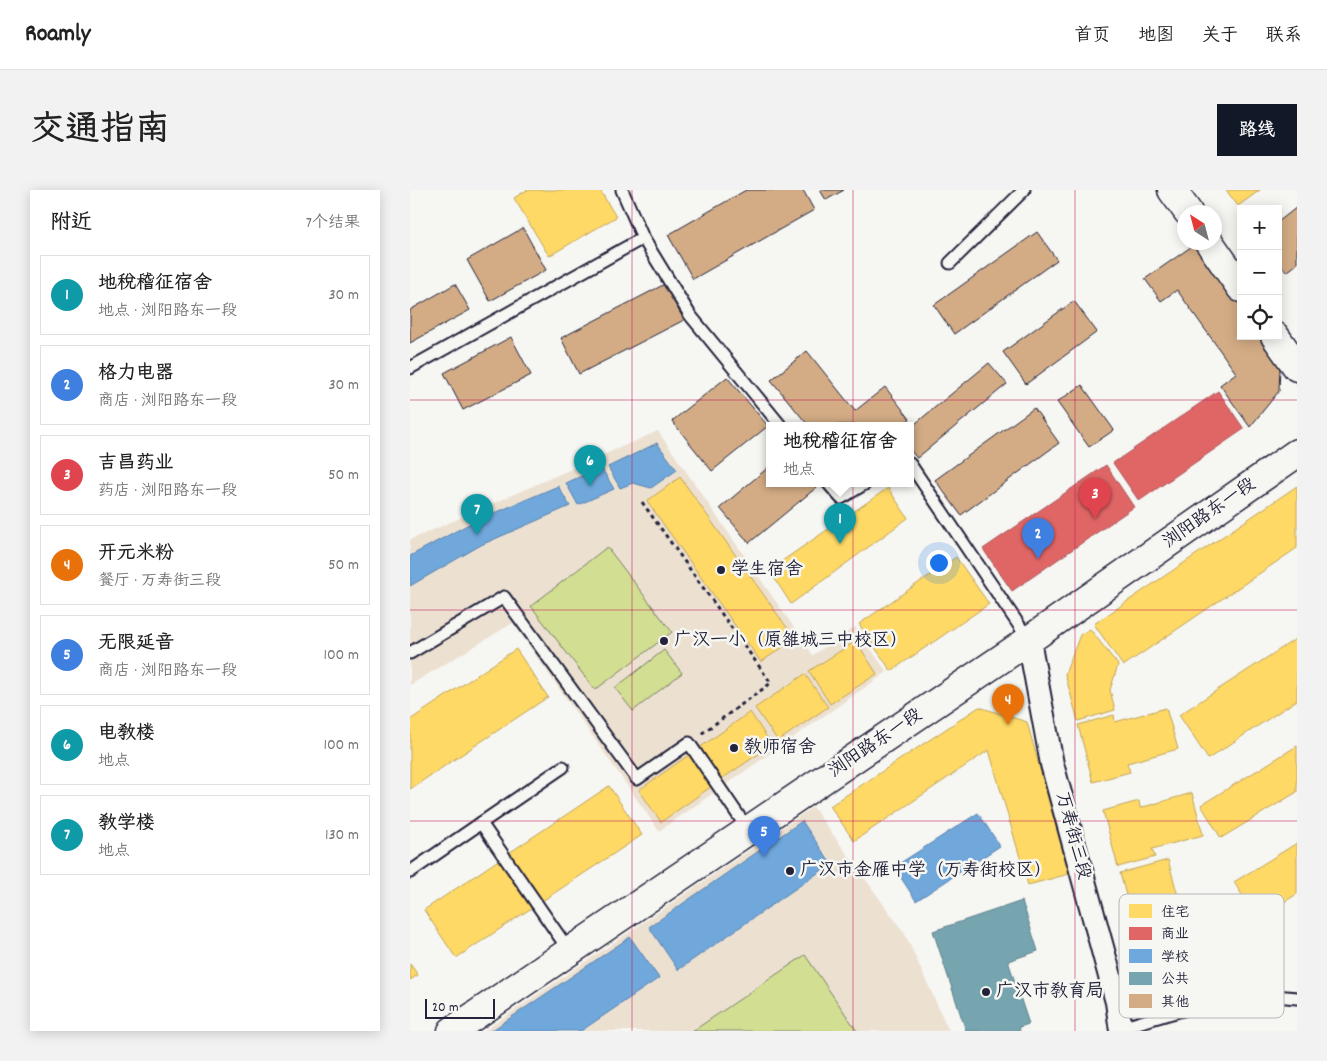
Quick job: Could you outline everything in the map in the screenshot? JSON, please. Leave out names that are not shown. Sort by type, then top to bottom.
[{"type":"street","points":[[1172,190],[1183,205]]},
{"type":"street","points":[[1215,250],[1237,282]]},
{"type":"street","points":[[1278,340],[1297,367]]},
{"type":"street","name":"浏阳路东一段","points":[[452,1031],[1029,640],[1297,453]]},
{"type":"street","name":"万寿街三段","points":[[1029,640],[1052,764],[1117,1002],[1119,1016]]},
{"type":"lane","points":[[622,190],[643,238],[690,315],[778,422]]},
{"type":"lane","points":[[950,263],[1024,190]]},
{"type":"lane","points":[[410,368],[643,238]]},
{"type":"lane","points":[[914,470],[1029,640]]},
{"type":"lane","points":[[831,487],[841,498],[859,487]]},
{"type":"lane","points":[[410,653],[504,597],[637,779],[688,743],[749,831]]},
{"type":"lane","points":[[410,872],[563,767]]},
{"type":"lane","points":[[481,823],[570,952]]},
{"type":"lane","points":[[1284,997],[1297,998]]},
{"type":"lane","points":[[1121,1029],[1158,1018]]},
{"type":"path","points":[[642,502],[771,684],[688,743]]},
{"type":"shaded area","name":"广汉一小（原雒城三中校区）","points":[[658,431],[813,655],[855,627],[887,672],[659,831],[513,623],[410,685],[410,540]]},
{"type":"shaded area","name":"广汉市金雁中学（万寿街校区）","points":[[813,807],[905,934],[949,1031],[484,1031]]},
{"type":"green space","points":[[607,547],[672,632],[595,690],[531,606]]},
{"type":"green space","points":[[664,650],[682,673],[633,711],[615,688]]},
{"type":"green space","points":[[805,955],[857,1031],[693,1031]]},
{"type":"building: 住宅","points":[[527,190],[600,190],[616,217],[549,256],[514,198]]},
{"type":"building: 住宅","points":[[1226,190],[1260,190],[1239,205],[1237,205]]},
{"type":"building: 住宅","name":"学生宿舍","points":[[680,477],[795,639],[761,662],[647,501]]},
{"type":"building: 住宅","points":[[1297,486],[1297,548],[1123,666],[1094,624]]},
{"type":"building: 住宅","points":[[888,488],[908,518],[791,604],[769,570]]},
{"type":"building: 住宅","points":[[956,557],[989,604],[891,671],[859,624]]},
{"type":"building: 住宅","points":[[1090,629],[1118,665],[1110,690],[1115,710],[1078,721],[1065,674],[1080,635]]},
{"type":"building: 住宅","points":[[1297,638],[1297,700],[1208,759],[1179,715]]},
{"type":"building: 住宅","name":"教师宿舍","points":[[856,641],[877,674],[830,704],[809,671]]},
{"type":"building: 住宅","points":[[516,649],[548,697],[410,789],[410,720]]},
{"type":"building: 住宅","name":"教师宿舍","points":[[805,674],[828,707],[778,741],[755,708]]},
{"type":"building: 住宅","points":[[979,707],[1027,722],[1069,874],[1028,885],[989,750],[854,841],[830,806]]},
{"type":"building: 住宅","points":[[1166,708],[1178,749],[1127,763],[1130,772],[1093,782],[1078,725],[1114,715],[1115,722]]},
{"type":"building: 住宅","name":"教师宿舍","points":[[750,712],[772,745],[717,782],[695,751]]},
{"type":"building: 住宅","points":[[1297,746],[1297,792],[1221,838],[1201,805]]},
{"type":"building: 住宅","name":"教师宿舍","points":[[693,752],[715,784],[661,822],[639,790]]},
{"type":"building: 住宅","points":[[609,786],[642,835],[456,958],[424,910]]},
{"type":"building: 住宅","points":[[1192,793],[1203,835],[1152,849],[1155,857],[1118,867],[1103,811],[1139,801],[1140,808]]},
{"type":"building: 住宅","points":[[1297,843],[1297,894],[1284,902],[1284,894],[1241,894],[1234,882]]},
{"type":"building: 住宅","points":[[1168,860],[1177,894],[1126,894],[1120,873]]},
{"type":"building: 住宅","points":[[410,964],[418,975],[410,980]]},
{"type":"building: 商业","points":[[1218,391],[1244,429],[1139,501],[1113,463]]},
{"type":"building: 商业","points":[[1106,465],[1134,507],[1012,591],[983,549]]},
{"type":"building: 学校","points":[[657,443],[677,470],[651,488],[633,483],[620,488],[608,467]]},
{"type":"building: 学校","points":[[601,467],[614,489],[578,505],[566,483]]},
{"type":"building: 学校","points":[[558,486],[570,506],[481,545],[410,586],[410,556],[469,524]]},
{"type":"building: 学校","points":[[978,813],[1000,846],[916,901],[894,867]]},
{"type":"building: 学校","points":[[802,821],[831,864],[678,970],[649,927]]},
{"type":"building: 学校","points":[[630,937],[659,978],[581,1031],[491,1031]]},
{"type":"building: 公共","name":"广汉市教育局","points":[[1022,901],[1038,951],[1008,961],[1029,1024],[1019,1027],[1020,1031],[966,1031],[933,931]]},
{"type":"building: 其他","points":[[746,190],[803,190],[814,210],[693,279],[668,235]]},
{"type":"building: 其他","points":[[820,190],[844,190],[826,200]]},
{"type":"building: 其他","points":[[1297,207],[1297,264],[1287,272],[1282,266],[1282,219]]},
{"type":"building: 其他","points":[[523,228],[546,270],[490,301],[467,260]]},
{"type":"building: 其他","points":[[1037,232],[1057,260],[954,334],[934,305]]},
{"type":"building: 其他","points":[[1187,250],[1204,250],[1237,296],[1237,340],[1267,340],[1280,367],[1279,391],[1250,427],[1220,385],[1236,373],[1177,290],[1161,301],[1145,279]]},
{"type":"building: 其他","points":[[455,284],[470,310],[410,343],[410,310]]},
{"type":"building: 其他","points":[[665,284],[684,320],[579,374],[561,338]]},
{"type":"building: 其他","points":[[1074,301],[1097,332],[1026,384],[1003,352]]},
{"type":"building: 其他","points":[[511,337],[531,375],[463,410],[444,373]]},
{"type":"building: 其他","points":[[807,351],[855,411],[885,387],[910,419],[906,422],[806,422],[771,380]]},
{"type":"building: 其他","points":[[989,363],[1007,384],[917,458],[914,455],[914,425]]},
{"type":"building: 其他","points":[[727,377],[766,424],[766,428],[712,471],[672,421]]},
{"type":"building: 其他","points":[[1082,385],[1114,430],[1089,447],[1057,402]]},
{"type":"building: 其他","points":[[1034,408],[1059,443],[961,515],[935,480]]},
{"type":"building: 其他","points":[[766,469],[766,487],[817,487],[749,543],[720,508]]},
{"type":"place","name":"电教楼","points":[[590,486]]},
{"type":"place","name":"吉昌药业","points":[[1095,519]]},
{"type":"place","name":"教学楼","points":[[477,535]]},
{"type":"place","name":"地税稽征宿舍","points":[[840,544]]},
{"type":"place","name":"格力电器","points":[[1038,559]]},
{"type":"place","name":"学生宿舍","points":[[721,570]]},
{"type":"place","name":"广汉一小（原雒城三中校区）","points":[[664,641]]},
{"type":"place","name":"开元米粉","points":[[1008,725]]},
{"type":"place","name":"教师宿舍","points":[[734,748]]},
{"type":"place","name":"无限延音","points":[[764,857]]},
{"type":"place","name":"广汉市金雁中学（万寿街校区）","points":[[790,871]]},
{"type":"place","name":"广汉市教育局","points":[[986,992]]}]
